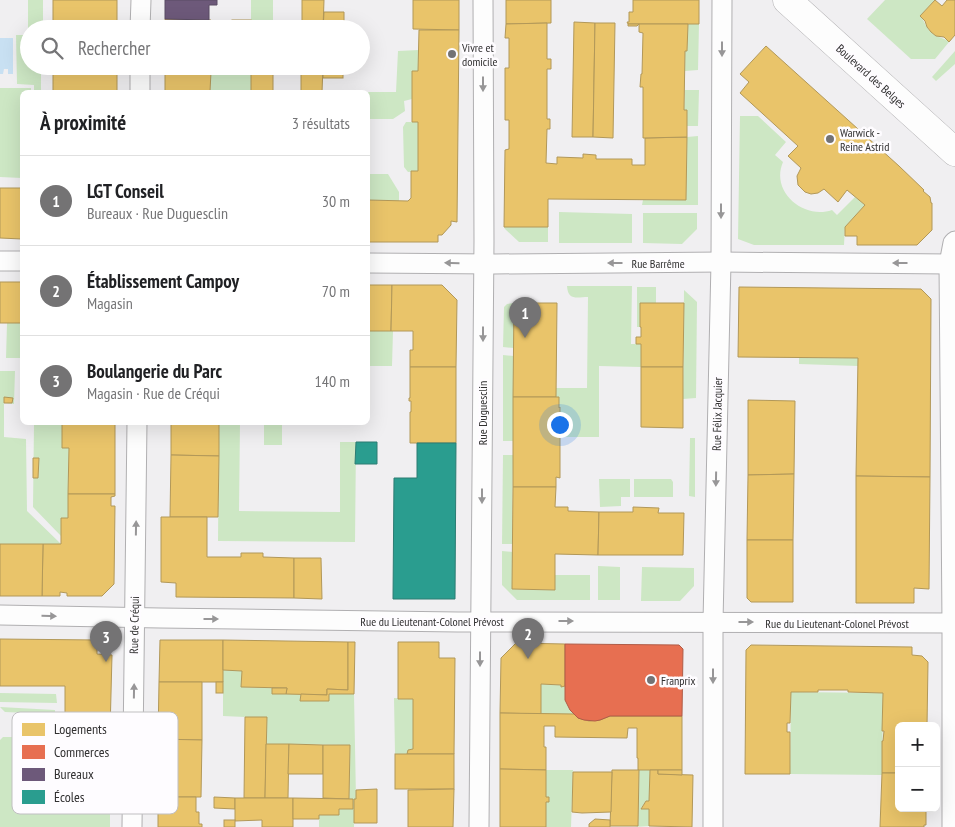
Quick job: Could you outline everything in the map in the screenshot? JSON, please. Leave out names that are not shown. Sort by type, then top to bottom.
[{"type":"main road","name":"Boulevard des Belges","points":[[788,0],[955,152]]},
{"type":"street","points":[[140,0],[140,20]]},
{"type":"street","name":"Rue Duguesclin","points":[[480,827],[484,231],[483,0]]},
{"type":"street","name":"Rue Félix Jacquier","points":[[713,827],[713,622],[721,262],[722,0]]},
{"type":"street","points":[[140,75],[140,90]]},
{"type":"street","points":[[952,827],[954,623],[948,264],[955,241]]},
{"type":"street","points":[[0,260],[20,261]]},
{"type":"street","name":"Rue Barrême","points":[[370,263],[721,262],[948,264]]},
{"type":"street","name":"Rue de Créqui","points":[[133,712],[137,425]]},
{"type":"street","name":"Rue du Lieutenant-Colonel Prévost","points":[[0,615],[458,622],[954,623]]},
{"type":"street","name":"Rue de Créqui","points":[[132,814],[132,827]]},
{"type":"green space","points":[[28,0],[43,0],[43,20],[28,20]]},
{"type":"green space","points":[[251,0],[273,0],[273,20],[251,20]]},
{"type":"green space","points":[[885,0],[935,0],[920,16],[932,33],[949,42],[935,59],[911,59],[867,19]]},
{"type":"green space","points":[[688,24],[699,24],[698,70],[685,71],[685,51],[687,51]]},
{"type":"green space","points":[[16,35],[20,35],[20,75],[41,75],[41,90],[34,90],[34,85],[17,84]]},
{"type":"green space","points":[[419,50],[418,71],[412,99],[404,101],[405,111],[393,119],[370,119],[370,92],[396,92],[398,51]]},
{"type":"green space","points":[[955,51],[955,64],[936,81],[932,77]]},
{"type":"green space","points":[[211,75],[251,75],[251,90],[210,90]]},
{"type":"green space","points":[[0,88],[31,88],[31,90],[20,90],[20,178],[0,177]]},
{"type":"green space","points":[[685,90],[699,90],[698,126],[687,126],[684,110]]},
{"type":"green space","points":[[740,116],[758,116],[786,142],[775,155],[783,162],[780,173],[781,184],[785,193],[792,201],[811,211],[832,210],[837,215],[855,197],[865,205],[845,227],[844,245],[754,245],[738,239]]},
{"type":"green space","points":[[406,122],[418,122],[418,171],[408,172],[404,167],[403,127]]},
{"type":"green space","points":[[698,136],[698,205],[642,205],[643,200],[686,200],[687,137]]},
{"type":"green space","points":[[370,174],[388,174],[399,192],[399,201],[370,200]]},
{"type":"green space","points":[[559,212],[632,214],[632,243],[559,243]]},
{"type":"green space","points":[[643,213],[697,213],[697,229],[682,244],[643,243]]},
{"type":"green space","points":[[504,227],[548,227],[548,242],[519,242]]},
{"type":"green space","points":[[567,286],[632,286],[631,344],[641,344],[641,367],[599,366],[599,437],[560,437],[560,408],[559,397],[556,397],[556,388],[587,388],[588,297],[571,296]]},
{"type":"green space","points":[[637,287],[656,287],[656,303],[640,303],[640,327],[637,327]]},
{"type":"green space","points":[[684,290],[697,302],[696,398],[683,399]]},
{"type":"green space","points":[[514,303],[514,348],[503,347],[504,307],[507,304]]},
{"type":"green space","points":[[7,323],[20,323],[20,358],[6,358]]},
{"type":"green space","points":[[370,330],[393,331],[392,366],[370,366]]},
{"type":"green space","points":[[503,355],[514,356],[513,441],[503,441]]},
{"type":"green space","points":[[799,357],[858,358],[858,366],[799,364]]},
{"type":"green space","points":[[0,371],[15,371],[14,404],[4,403],[4,437],[26,439],[27,511],[61,544],[0,544]]},
{"type":"green space","points":[[34,425],[62,425],[62,448],[69,448],[68,518],[61,536],[33,507]]},
{"type":"green space","points":[[219,425],[240,425],[239,511],[340,512],[340,442],[356,442],[355,542],[218,541]]},
{"type":"green space","points":[[264,425],[282,425],[282,445],[264,445]]},
{"type":"green space","points":[[690,438],[695,438],[695,497],[689,496]]},
{"type":"green space","points":[[503,455],[513,455],[512,544],[502,544]]},
{"type":"green space","points":[[599,479],[630,479],[630,497],[621,497],[621,506],[600,507]]},
{"type":"green space","points":[[634,479],[671,479],[673,482],[673,497],[634,497]]},
{"type":"green space","points":[[502,551],[513,552],[512,589],[555,590],[555,575],[590,575],[590,600],[517,600],[502,585]]},
{"type":"green space","points":[[598,566],[620,567],[620,600],[598,600]]},
{"type":"green space","points":[[642,567],[694,568],[694,586],[680,601],[641,601]]},
{"type":"green space","points":[[223,670],[242,671],[242,687],[272,688],[273,694],[301,694],[301,701],[329,701],[329,694],[354,694],[356,799],[354,799],[354,827],[319,827],[319,815],[339,809],[353,809],[353,799],[349,799],[350,745],[266,744],[267,718],[223,716]]},
{"type":"green space","points":[[541,684],[565,686],[567,702],[575,715],[541,714]]},
{"type":"green space","points":[[791,692],[883,693],[882,775],[790,774]]},
{"type":"green space","points":[[0,693],[56,694],[57,703],[0,702]]},
{"type":"green space","points":[[394,698],[413,699],[413,749],[408,750],[407,754],[395,754]]},
{"type":"green space","points":[[0,707],[55,710],[55,712],[5,712]]},
{"type":"green space","points":[[3,737],[12,737],[12,814],[110,814],[110,827],[0,827],[0,740]]},
{"type":"green space","points":[[546,770],[573,770],[571,827],[546,827],[546,802],[549,797],[546,797]]},
{"type":"green space","points":[[639,770],[650,770],[649,801],[646,801],[641,808],[649,809],[649,826],[635,827],[638,826]]},
{"type":"water","points":[[0,38],[13,38],[13,74],[8,74],[8,69],[4,69],[3,74],[0,74]]},
{"type":"building: Logements","points":[[53,0],[117,0],[117,20],[53,20]]},
{"type":"building: Logements","points":[[302,0],[324,0],[323,20],[302,20]]},
{"type":"building: Logements","points":[[413,0],[459,0],[459,30],[413,29]]},
{"type":"building: Logements","points":[[506,0],[551,0],[551,23],[506,24]]},
{"type":"building: Logements","points":[[633,0],[699,0],[699,24],[628,24],[629,12],[633,12]]},
{"type":"building: Logements","points":[[935,0],[942,6],[947,0],[955,0],[955,35],[949,42],[944,37],[936,36],[931,32],[920,16]]},
{"type":"building: Logements","points":[[324,12],[344,12],[344,20],[324,20]]},
{"type":"building: Logements","points":[[165,19],[211,20],[165,20]]},
{"type":"building: Logements","points":[[574,22],[595,23],[593,137],[572,137]]},
{"type":"building: Logements","points":[[547,23],[547,59],[551,59],[551,69],[547,69],[547,119],[550,119],[550,129],[547,129],[546,163],[557,164],[557,157],[583,158],[583,154],[596,155],[596,159],[632,159],[632,165],[645,165],[645,138],[687,137],[686,200],[548,199],[548,227],[504,227],[505,150],[509,149],[509,120],[505,120],[505,68],[509,68],[509,38],[505,38],[506,24]]},
{"type":"building: Logements","points":[[595,23],[615,23],[613,138],[593,137]]},
{"type":"building: Logements","points":[[628,24],[639,24],[637,26],[628,26]]},
{"type":"building: Logements","points":[[639,24],[688,24],[687,51],[685,51],[684,110],[687,110],[687,137],[643,138],[643,87],[640,87],[643,33],[639,32]]},
{"type":"building: Logements","points":[[419,30],[459,30],[457,222],[451,221],[451,225],[442,235],[438,235],[438,242],[370,242],[370,200],[408,201],[411,198],[411,171],[418,171],[418,122],[412,122],[412,71],[418,71]]},
{"type":"building: Logements","name":"Warwick - Reine Astrid","points":[[766,46],[899,166],[930,197],[932,203],[932,230],[917,245],[857,245],[857,236],[845,236],[845,227],[865,205],[847,190],[838,202],[824,189],[818,193],[811,194],[805,192],[798,185],[797,176],[801,168],[788,156],[798,146],[740,93],[749,82],[740,74]]},
{"type":"building: Logements","points":[[53,75],[117,75],[117,90],[53,90]]},
{"type":"building: Logements","points":[[165,75],[211,75],[210,90],[165,90]]},
{"type":"building: Logements","points":[[251,75],[273,75],[273,90],[251,90]]},
{"type":"building: Logements","points":[[301,75],[323,75],[322,90],[301,90]]},
{"type":"building: Logements","points":[[323,75],[343,75],[343,78],[323,78]]},
{"type":"building: Logements","points":[[0,188],[20,188],[20,239],[0,238]]},
{"type":"building: Logements","points":[[0,282],[20,282],[20,323],[0,323]]},
{"type":"building: Logements","points":[[370,285],[392,285],[391,331],[370,331]]},
{"type":"building: Logements","points":[[392,285],[442,285],[457,300],[456,367],[410,367],[410,350],[413,350],[413,331],[391,331]]},
{"type":"building: Logements","points":[[739,287],[921,289],[931,299],[930,477],[856,476],[858,358],[738,357]]},
{"type":"building: Logements","points":[[514,303],[557,303],[556,397],[513,397]]},
{"type":"building: Logements","points":[[640,303],[684,303],[683,367],[641,367],[641,344],[636,344],[636,337],[641,337]]},
{"type":"building: Logements","points":[[410,367],[456,367],[456,443],[410,443]]},
{"type":"building: Logements","points":[[641,367],[683,367],[683,428],[641,427]]},
{"type":"building: Logements","points":[[4,397],[13,398],[12,403],[4,403]]},
{"type":"building: Logements","points":[[513,397],[559,397],[560,478],[556,477],[556,487],[513,487]]},
{"type":"building: Logements","points":[[748,400],[795,401],[794,474],[748,475]]},
{"type":"building: Logements","points":[[62,425],[115,425],[115,494],[68,494],[69,448],[62,448]]},
{"type":"building: Logements","points":[[171,425],[219,425],[219,456],[171,455]]},
{"type":"building: Logements","points":[[171,455],[219,456],[218,517],[170,517]]},
{"type":"building: Logements","points":[[33,458],[39,458],[38,478],[33,478]]},
{"type":"building: Logements","points":[[794,474],[793,540],[747,540],[748,475]]},
{"type":"building: Logements","points":[[856,476],[930,477],[929,589],[914,588],[914,603],[856,603]]},
{"type":"building: Logements","points":[[513,487],[556,487],[555,507],[568,507],[568,511],[599,512],[598,555],[555,554],[555,590],[512,589]]},
{"type":"building: Logements","points":[[68,494],[115,494],[115,496],[111,497],[111,506],[115,506],[114,584],[102,596],[67,596],[67,593],[60,592],[60,596],[42,596],[43,544],[61,544],[61,518],[68,518]]},
{"type":"building: Logements","points":[[633,507],[659,508],[658,513],[684,513],[683,555],[598,555],[599,512],[633,512]]},
{"type":"building: Logements","points":[[161,517],[207,517],[207,557],[241,557],[241,553],[263,553],[263,557],[294,558],[294,598],[176,597],[176,583],[161,582]]},
{"type":"building: Logements","points":[[747,540],[793,540],[793,602],[751,602],[747,598]]},
{"type":"building: Logements","points":[[0,544],[43,544],[42,596],[0,596]]},
{"type":"building: Logements","points":[[294,558],[321,558],[322,599],[294,598]]},
{"type":"building: Logements","points":[[0,639],[97,640],[97,654],[112,655],[111,712],[65,712],[65,686],[0,686]]},
{"type":"building: Logements","points":[[160,640],[223,640],[223,682],[159,682]]},
{"type":"building: Logements","points":[[223,640],[348,642],[348,690],[327,689],[327,695],[286,694],[287,688],[241,687],[242,671],[223,670]]},
{"type":"building: Logements","points":[[348,642],[355,642],[354,694],[329,694],[329,701],[300,701],[301,694],[327,695],[327,689],[348,690]]},
{"type":"building: Logements","points":[[398,642],[439,642],[439,658],[455,658],[454,754],[407,754],[408,750],[413,749],[413,699],[398,699]]},
{"type":"building: Logements","points":[[516,643],[565,644],[565,686],[541,684],[541,714],[500,713],[501,658]]},
{"type":"building: Logements","points":[[751,645],[912,647],[912,655],[922,656],[928,662],[927,722],[895,722],[895,773],[882,773],[883,693],[848,692],[848,690],[791,692],[790,723],[787,723],[787,732],[790,732],[790,774],[745,774],[746,650]]},
{"type":"building: Logements","points":[[159,682],[202,682],[202,740],[178,739],[178,712],[158,712]]},
{"type":"building: Logements","points":[[216,682],[223,682],[223,693],[216,693]]},
{"type":"building: Logements","points":[[272,688],[287,688],[286,694],[272,694]]},
{"type":"building: Logements","points":[[500,713],[574,714],[578,718],[589,721],[600,720],[610,716],[682,716],[682,770],[638,770],[637,728],[628,728],[627,738],[555,737],[555,726],[544,726],[546,770],[500,769]]},
{"type":"building: Logements","points":[[245,717],[267,717],[265,798],[244,798]]},
{"type":"building: Logements","points":[[178,739],[202,740],[201,797],[178,797]]},
{"type":"building: Logements","points":[[266,744],[289,744],[288,798],[265,798]]},
{"type":"building: Logements","points":[[289,744],[323,745],[323,774],[288,774]]},
{"type":"building: Logements","points":[[323,745],[350,745],[349,799],[323,798]]},
{"type":"building: Logements","points":[[395,754],[454,754],[454,789],[395,789]]},
{"type":"building: Logements","points":[[500,769],[546,770],[546,797],[549,797],[549,802],[546,802],[546,827],[500,827]]},
{"type":"building: Logements","points":[[612,770],[639,770],[638,826],[610,826]]},
{"type":"building: Logements","points":[[650,770],[658,770],[658,774],[693,775],[692,827],[649,826],[649,809],[641,809],[646,801],[649,801]]},
{"type":"building: Logements","points":[[658,770],[682,770],[682,775],[658,774]]},
{"type":"building: Logements","points":[[573,772],[612,772],[611,812],[572,812]]},
{"type":"building: Logements","points":[[882,773],[895,773],[895,812],[926,812],[926,825],[924,827],[880,827]]},
{"type":"building: Logements","points":[[377,789],[377,823],[354,823],[356,790]]},
{"type":"building: Logements","points":[[454,789],[453,827],[408,827],[408,790]]},
{"type":"building: Logements","points":[[178,797],[196,797],[196,812],[199,812],[199,824],[202,824],[202,827],[158,827],[158,814],[178,814]]},
{"type":"building: Logements","points":[[214,797],[235,798],[235,809],[214,808]]},
{"type":"building: Logements","points":[[235,798],[293,798],[293,827],[262,827],[262,820],[235,821]]},
{"type":"building: Logements","points":[[293,798],[353,799],[353,809],[339,809],[339,815],[319,815],[319,819],[293,819]]},
{"type":"building: Logements","points":[[595,819],[610,820],[610,827],[589,827],[589,824]]},
{"type":"building: Logements","points":[[224,820],[235,820],[235,827],[224,827]]},
{"type":"building: Commerces","points":[[565,644],[679,645],[683,649],[682,716],[610,716],[595,721],[578,718],[570,710],[565,700]]},
{"type":"building: Bureaux","points":[[165,0],[217,0],[217,5],[209,5],[209,20],[165,19]]},
{"type":"building: Écoles","points":[[356,442],[377,442],[377,464],[355,464]]},
{"type":"building: Écoles","points":[[417,443],[456,443],[455,599],[393,599],[394,478],[417,478]]},
{"type":"place","name":"Vivre et domicile","points":[[452,54]]},
{"type":"place","name":"Warwick - Reine Astrid","points":[[830,139]]},
{"type":"place","name":"LGT Conseil","points":[[525,338]]},
{"type":"place","name":"Établissement Campoy","points":[[528,659]]},
{"type":"place","name":"Boulangerie du Parc","points":[[106,662]]},
{"type":"place","name":"Franprix","points":[[651,680]]}]
